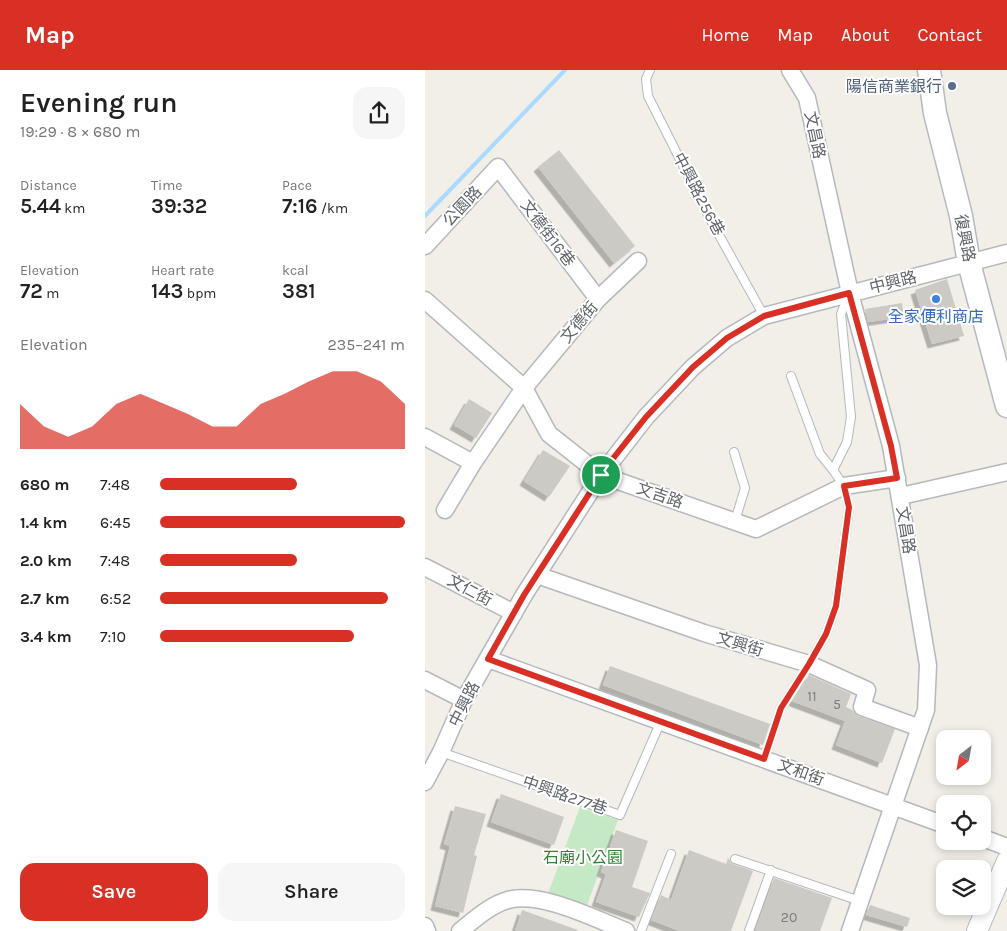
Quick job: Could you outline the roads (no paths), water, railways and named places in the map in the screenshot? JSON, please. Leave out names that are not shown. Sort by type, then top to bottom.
[{"type":"main road","name":"復興路","points":[[929,70],[935,113],[959,206],[969,263],[1007,406]]},
{"type":"street","name":"文昌路","points":[[790,70],[807,98],[849,293],[891,446],[901,496],[928,665],[926,710],[850,931]]},
{"type":"street","name":"公園路","points":[[425,246],[498,167]]},
{"type":"street","name":"文德街16巷","points":[[498,167],[598,299]]},
{"type":"street","name":"中興路","points":[[425,782],[441,752],[464,700],[537,575],[601,475],[646,417],[693,367],[727,338],[764,316],[1007,253]]},
{"type":"street","name":"文德街","points":[[445,510],[473,463],[524,388],[598,299],[638,261]]},
{"type":"street","name":"文吉路","points":[[425,300],[524,388],[549,434],[601,475],[756,529],[844,486],[897,478]]},
{"type":"street","points":[[425,437],[473,463]]},
{"type":"street","points":[[901,496],[1007,472]]},
{"type":"street","name":"文仁街","points":[[425,567],[514,613]]},
{"type":"street","name":"文興街","points":[[537,575],[704,633],[809,664],[867,690],[862,707],[920,728]]},
{"type":"street","name":"文和街","points":[[488,659],[936,822]]},
{"type":"street","points":[[425,680],[464,700]]},
{"type":"street","points":[[991,841],[1007,847]]},
{"type":"street","points":[[977,931],[1007,861]]},
{"type":"street","points":[[460,931],[497,905],[509,900],[522,899],[538,900],[562,906],[626,931]]},
{"type":"street","points":[[425,926],[427,931]]},
{"type":"lane","name":"中興路256巷","points":[[650,70],[646,79],[647,96],[709,217],[764,316]]},
{"type":"lane","points":[[833,470],[847,442],[851,417],[841,314],[849,293]]},
{"type":"lane","points":[[764,759],[781,708],[826,634],[836,606],[849,507],[844,486],[820,454],[791,376]]},
{"type":"lane","points":[[733,452],[745,488],[735,521]]},
{"type":"lane","name":"中興路277巷","points":[[441,752],[620,815],[661,722]]},
{"type":"lane","points":[[641,931],[671,854]]},
{"type":"lane","points":[[735,859],[860,901]]},
{"type":"lane","points":[[749,931],[771,870]]},
{"type":"waterway","points":[[425,216],[565,70]]},
{"type":"place","name":"陽信商業銀行","points":[[952,86]]},
{"type":"place","name":"全家便利商店","points":[[936,299]]},
{"type":"park label","name":"石廟小公園","points":[[583,857]]}]
